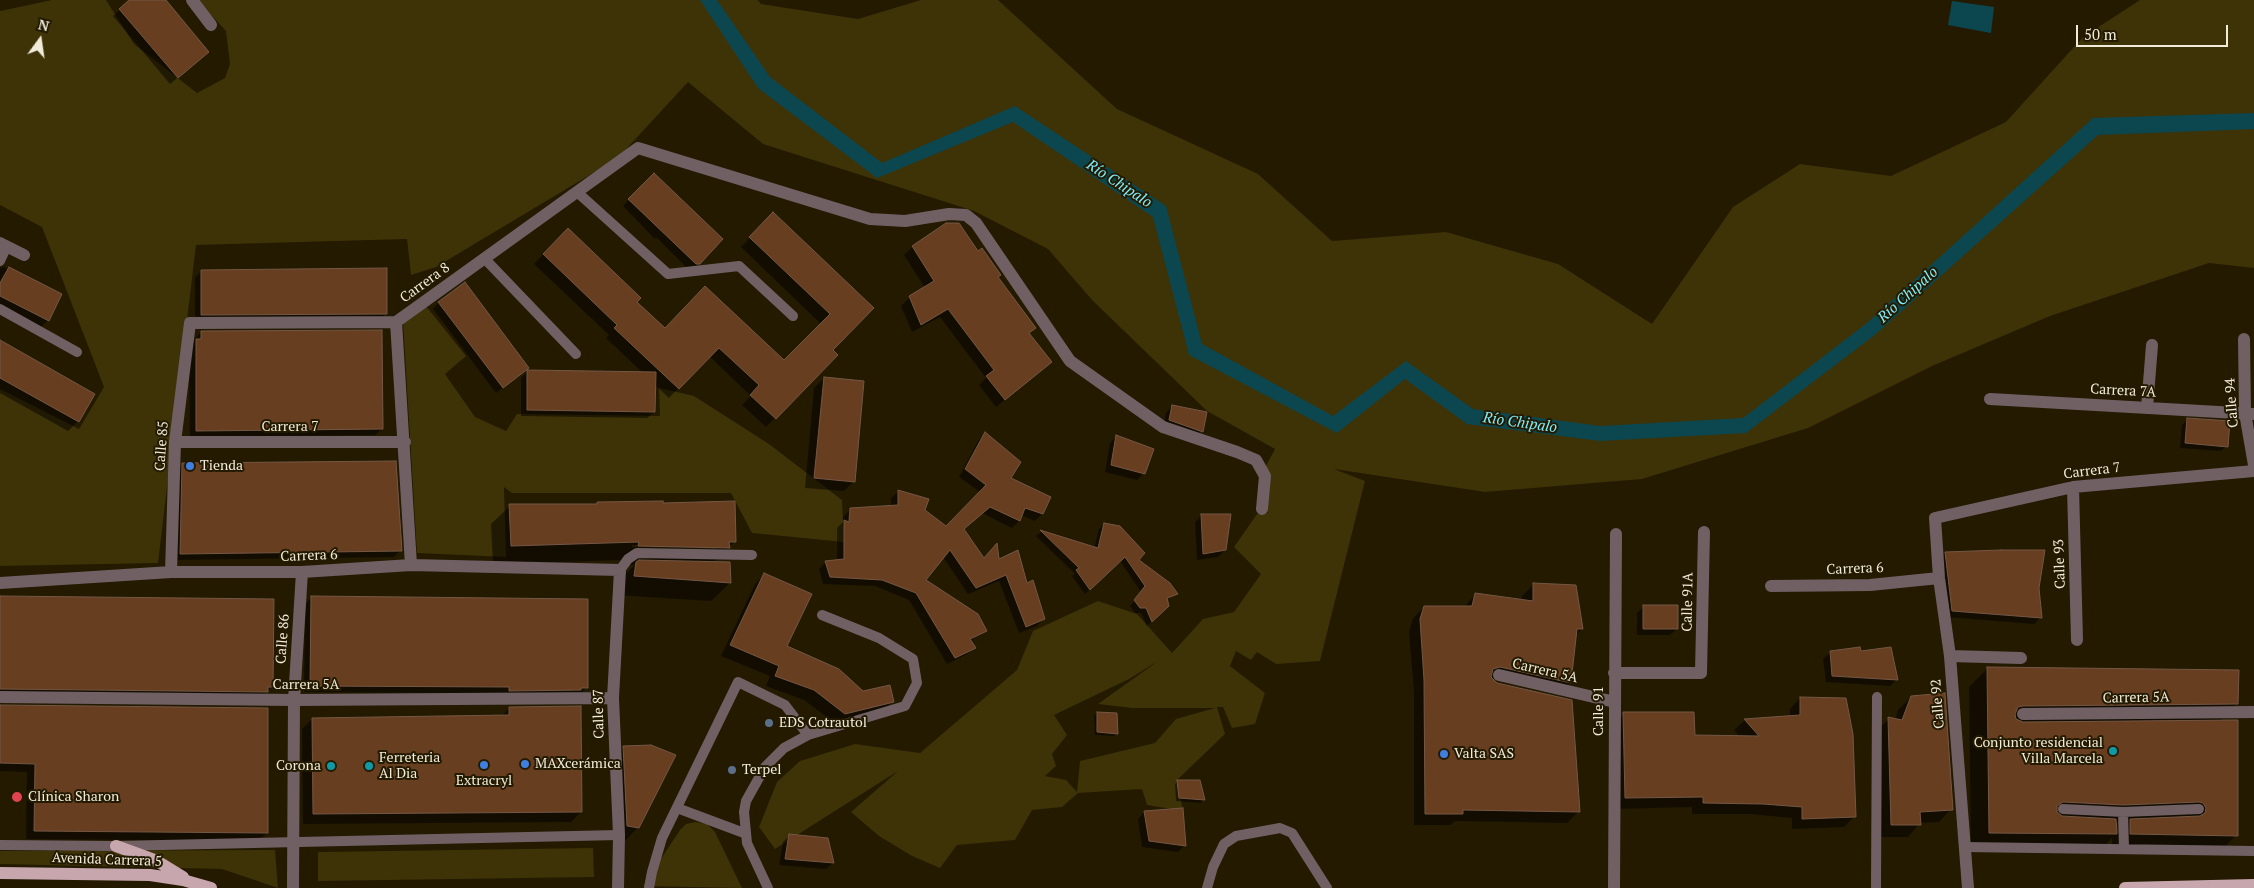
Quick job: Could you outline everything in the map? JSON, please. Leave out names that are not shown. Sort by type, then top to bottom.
[{"type":"main road","points":[[116,846],[157,861],[192,882]]},
{"type":"main road","name":"Avenida Carrera 5","points":[[0,873],[121,873],[150,875],[192,882],[211,888]]},
{"type":"main road","points":[[2125,888],[2254,885]]},
{"type":"street","points":[[192,0],[211,25]]},
{"type":"street","name":"Carrera 8","points":[[190,323],[396,322],[638,148],[870,220],[905,221],[949,214],[966,216],[976,223],[1070,362],[1163,427],[1256,460],[1266,476],[1262,508]]},
{"type":"street","points":[[3,245],[24,255]]},
{"type":"street","points":[[396,322],[405,442],[411,565]]},
{"type":"street","name":"Calle 85","points":[[171,572],[176,442],[190,323]]},
{"type":"street","name":"Calle 94","points":[[2244,339],[2254,465]]},
{"type":"street","points":[[2147,408],[2152,345]]},
{"type":"street","name":"Carrera 7A","points":[[1990,399],[2249,413]]},
{"type":"street","name":"Carrera 7","points":[[176,442],[405,442]]},
{"type":"street","name":"Carrera 7","points":[[1935,518],[2073,487],[2254,471]]},
{"type":"street","name":"Calle 93","points":[[2073,487],[2077,640]]},
{"type":"street","name":"Calle 92","points":[[1935,518],[1939,578],[1950,656],[1968,888]]},
{"type":"street","name":"Calle 91A","points":[[1614,672],[1701,673],[1704,532]]},
{"type":"street","name":"Calle 91","points":[[1614,888],[1616,534]]},
{"type":"street","name":"Carrera 6","points":[[0,583],[171,572],[302,572],[411,565],[620,570]]},
{"type":"street","name":"Calle 87","points":[[618,888],[619,835],[613,698],[620,570]]},
{"type":"street","name":"Calle 86","points":[[293,888],[294,700],[302,572]]},
{"type":"street","name":"Carrera 6","points":[[1771,586],[1870,585],[1939,578]]},
{"type":"street","points":[[1950,656],[2021,658]]},
{"type":"street","name":"Carrera 5A","points":[[1499,675],[1614,702]]},
{"type":"street","name":"Carrera 5A","points":[[0,697],[294,700],[613,698]]},
{"type":"street","name":"Carrera 5A","points":[[2023,714],[2252,712]]},
{"type":"lane","points":[[577,192],[668,274],[739,266],[793,316]]},
{"type":"lane","points":[[0,261],[3,245]]},
{"type":"lane","points":[[484,258],[576,354]]},
{"type":"lane","points":[[0,309],[77,352]]},
{"type":"lane","points":[[620,570],[628,558],[637,553],[752,555]]},
{"type":"lane","points":[[768,888],[744,833],[744,812],[757,778],[774,757],[795,741],[808,735],[905,706],[917,683],[913,659],[878,638],[822,615]]},
{"type":"lane","points":[[649,888],[662,838],[738,682],[785,705],[808,735]]},
{"type":"lane","points":[[1876,888],[1877,697]]},
{"type":"lane","points":[[677,808],[744,833]]},
{"type":"lane","points":[[2063,809],[2123,812],[2199,809]]},
{"type":"lane","points":[[2123,812],[2124,848]]},
{"type":"lane","points":[[1207,888],[1213,867],[1224,844],[1236,836],[1280,828],[1292,833],[1327,888]]},
{"type":"lane","points":[[0,845],[116,846],[619,835]]},
{"type":"lane","points":[[1964,846],[2254,851]]},
{"type":"shaded area","points":[[52,0],[106,0],[134,44],[197,93],[225,78],[230,64],[226,31],[197,0],[758,0],[761,4],[858,19],[921,0],[998,0],[1117,109],[1258,174],[1332,241],[1446,232],[1558,264],[1652,324],[1733,207],[1800,164],[1891,176],[2006,122],[2083,37],[2140,0],[2254,0],[2254,268],[2209,263],[2050,316],[1932,366],[1808,428],[1642,479],[1485,492],[1334,469],[1365,481],[1320,661],[1276,664],[1257,652],[1251,660],[1236,651],[1230,666],[1265,693],[1255,724],[1232,728],[1223,707],[1217,707],[1225,734],[1177,780],[1183,811],[1147,805],[1142,789],[1078,793],[1062,807],[1032,810],[1015,840],[957,845],[940,868],[912,856],[879,836],[851,812],[898,771],[775,849],[759,827],[777,782],[800,761],[855,744],[920,753],[1017,670],[1033,631],[1098,601],[1137,614],[1172,653],[1203,619],[1234,612],[1261,574],[1234,547],[1257,514],[1268,513],[1261,475],[1275,449],[1207,411],[1092,300],[1048,249],[974,211],[763,144],[688,82],[618,158],[436,267],[411,275],[407,239],[196,245],[158,563],[0,566],[0,389],[79,429],[104,387],[42,227],[0,205],[0,11]],"holes":[[[1158,661],[1098,704],[1132,708],[1215,708],[1176,719],[1155,743],[1080,761],[1077,792],[1066,780],[1045,776],[1056,766],[1052,754],[1067,735],[1054,715],[1129,679]]]},
{"type":"shaded area","points":[[426,306],[466,356],[445,374],[475,417],[506,431],[517,414],[660,416],[659,388],[694,396],[769,444],[842,500],[844,542],[752,533],[731,493],[512,493],[504,487],[506,557],[417,553],[403,321]]},
{"type":"shaded area","points":[[696,822],[707,824],[715,832],[742,888],[643,886],[680,830],[686,824]]},
{"type":"shaded area","points":[[593,848],[594,877],[318,881],[318,852]]},
{"type":"shaded area","points":[[275,850],[278,888],[222,869],[0,864],[0,851]]},
{"type":"water","name":"Río Chipalo","points":[[700,0],[717,0],[770,77],[882,163],[1015,106],[1166,206],[1202,344],[1333,416],[1406,361],[1473,409],[1600,426],[1743,418],[1867,323],[2093,118],[2254,113],[2254,129],[2098,135],[1876,334],[1746,433],[1600,441],[1467,424],[1405,379],[1337,433],[1189,355],[1153,217],[1013,122],[877,178],[758,88]]},
{"type":"water","points":[[1952,1],[1994,7],[1991,33],[1948,25]]},
{"type":"building","points":[[129,0],[166,0],[209,52],[178,78],[119,9]]},
{"type":"building","points":[[654,173],[723,239],[700,264],[696,264],[628,199]]},
{"type":"building","points":[[773,212],[874,308],[833,350],[838,355],[776,419],[750,395],[759,385],[719,348],[679,389],[614,328],[617,325],[543,254],[568,228],[641,298],[637,302],[665,328],[705,286],[784,360],[830,314],[749,237]]},
{"type":"building","points":[[946,223],[959,223],[978,251],[982,248],[1001,275],[998,277],[1036,328],[1029,333],[1052,362],[1005,400],[986,376],[994,370],[948,309],[921,325],[909,296],[934,281],[912,246]]},
{"type":"building","points":[[9,267],[62,294],[49,321],[0,296],[0,283]]},
{"type":"building","points":[[387,268],[387,314],[201,315],[201,270]]},
{"type":"building","points":[[465,282],[529,368],[503,388],[438,302]]},
{"type":"building","points":[[382,330],[383,429],[196,431],[196,339],[201,339],[201,331]]},
{"type":"building","points":[[0,340],[95,394],[79,422],[0,378]]},
{"type":"building","points":[[527,370],[656,372],[655,412],[527,410]]},
{"type":"building","points":[[824,377],[864,381],[855,482],[814,478]]},
{"type":"building","points":[[1172,405],[1207,412],[1203,432],[1169,420]]},
{"type":"building","points":[[2187,418],[2230,421],[2228,447],[2185,443]]},
{"type":"building","points":[[985,432],[1021,462],[1011,478],[1051,497],[1043,514],[1025,508],[1020,521],[990,507],[964,529],[984,558],[997,543],[999,559],[1018,550],[1027,583],[1033,580],[1045,619],[1026,627],[1006,575],[976,588],[950,550],[926,580],[978,614],[987,631],[970,639],[976,648],[955,658],[916,593],[882,580],[830,577],[825,561],[844,559],[844,520],[849,522],[850,508],[898,505],[898,490],[929,499],[925,510],[946,526],[986,485],[965,469]]},
{"type":"building","points":[[1116,435],[1154,449],[1145,474],[1111,465]]},
{"type":"building","points":[[396,461],[402,551],[180,554],[182,463]]},
{"type":"building","points":[[663,501],[663,503],[735,501],[736,542],[729,542],[730,548],[638,546],[639,542],[511,546],[509,504],[597,504],[597,502]]},
{"type":"building","points":[[1201,514],[1231,514],[1226,550],[1203,554]]},
{"type":"building","points":[[1104,523],[1120,526],[1145,553],[1139,560],[1170,583],[1178,594],[1167,598],[1169,606],[1152,622],[1146,608],[1140,608],[1134,600],[1145,586],[1125,557],[1090,590],[1076,570],[1079,568],[1040,530],[1098,548]]},
{"type":"building","points":[[2045,550],[2039,588],[2042,618],[1952,611],[1945,552]]},
{"type":"building","points":[[639,560],[730,562],[731,583],[634,576],[636,562]]},
{"type":"building","points":[[764,573],[812,594],[787,646],[839,669],[863,691],[890,685],[894,702],[845,714],[814,690],[775,676],[779,666],[730,645]]},
{"type":"building","points":[[1533,583],[1576,585],[1583,629],[1577,629],[1571,683],[1500,667],[1493,669],[1491,677],[1497,683],[1572,700],[1580,812],[1463,810],[1463,814],[1425,814],[1424,680],[1420,619],[1424,606],[1472,606],[1475,593],[1533,601]]},
{"type":"building","points":[[0,596],[274,599],[273,687],[268,687],[268,692],[0,689]]},
{"type":"building","points":[[311,596],[588,599],[588,688],[581,688],[581,690],[509,691],[509,687],[310,686]]},
{"type":"building","points":[[1643,605],[1678,605],[1678,629],[1643,629]]},
{"type":"building","points":[[1860,647],[1861,651],[1891,647],[1898,680],[1832,676],[1830,651]]},
{"type":"building","name":"Conjunto residencial Villa Marcela","points":[[1987,667],[2239,670],[2238,704],[2023,706],[2018,707],[2015,714],[2016,719],[2023,722],[2238,720],[2238,836],[2130,834],[2130,819],[2200,816],[2205,813],[2206,808],[2203,803],[2199,802],[2123,805],[2063,802],[2057,806],[2057,812],[2062,816],[2116,819],[2117,834],[1989,833]]},
{"type":"building","points":[[1945,693],[1953,810],[1920,812],[1921,825],[1891,825],[1888,717],[1902,720],[1911,696]]},
{"type":"building","points":[[1800,697],[1846,698],[1853,734],[1856,817],[1802,819],[1802,807],[1703,803],[1703,797],[1625,798],[1623,712],[1694,712],[1695,735],[1759,736],[1744,719],[1800,715]]},
{"type":"building","points":[[0,705],[268,708],[268,833],[34,831],[35,764],[0,763]]},
{"type":"building","points":[[581,706],[582,812],[313,814],[312,718],[509,715],[509,707]]},
{"type":"building","points":[[1097,712],[1117,713],[1118,734],[1097,732]]},
{"type":"building","points":[[651,745],[676,755],[639,828],[627,826],[623,746]]},
{"type":"building","points":[[1177,780],[1200,780],[1205,800],[1179,798]]},
{"type":"building","points":[[1183,808],[1186,846],[1149,841],[1144,811]]},
{"type":"building","points":[[789,834],[828,838],[834,863],[785,859]]},
{"type":"place","name":"Tienda","points":[[190,466]]},
{"type":"place","name":"EDS Cotrautol","points":[[769,723]]},
{"type":"place","name":"Conjunto residencial Villa Marcela","points":[[2113,751]]},
{"type":"place","name":"Valta SAS","points":[[1444,754]]},
{"type":"place","name":"MAXcerámica","points":[[525,764]]},
{"type":"place","name":"Extracryl","points":[[484,765]]},
{"type":"place","name":"Corona","points":[[331,766]]},
{"type":"place","name":"Ferreteria Al Dia","points":[[369,766]]},
{"type":"place","name":"Terpel","points":[[732,770]]},
{"type":"place","name":"Clínica Sharon","points":[[17,797]]}]
